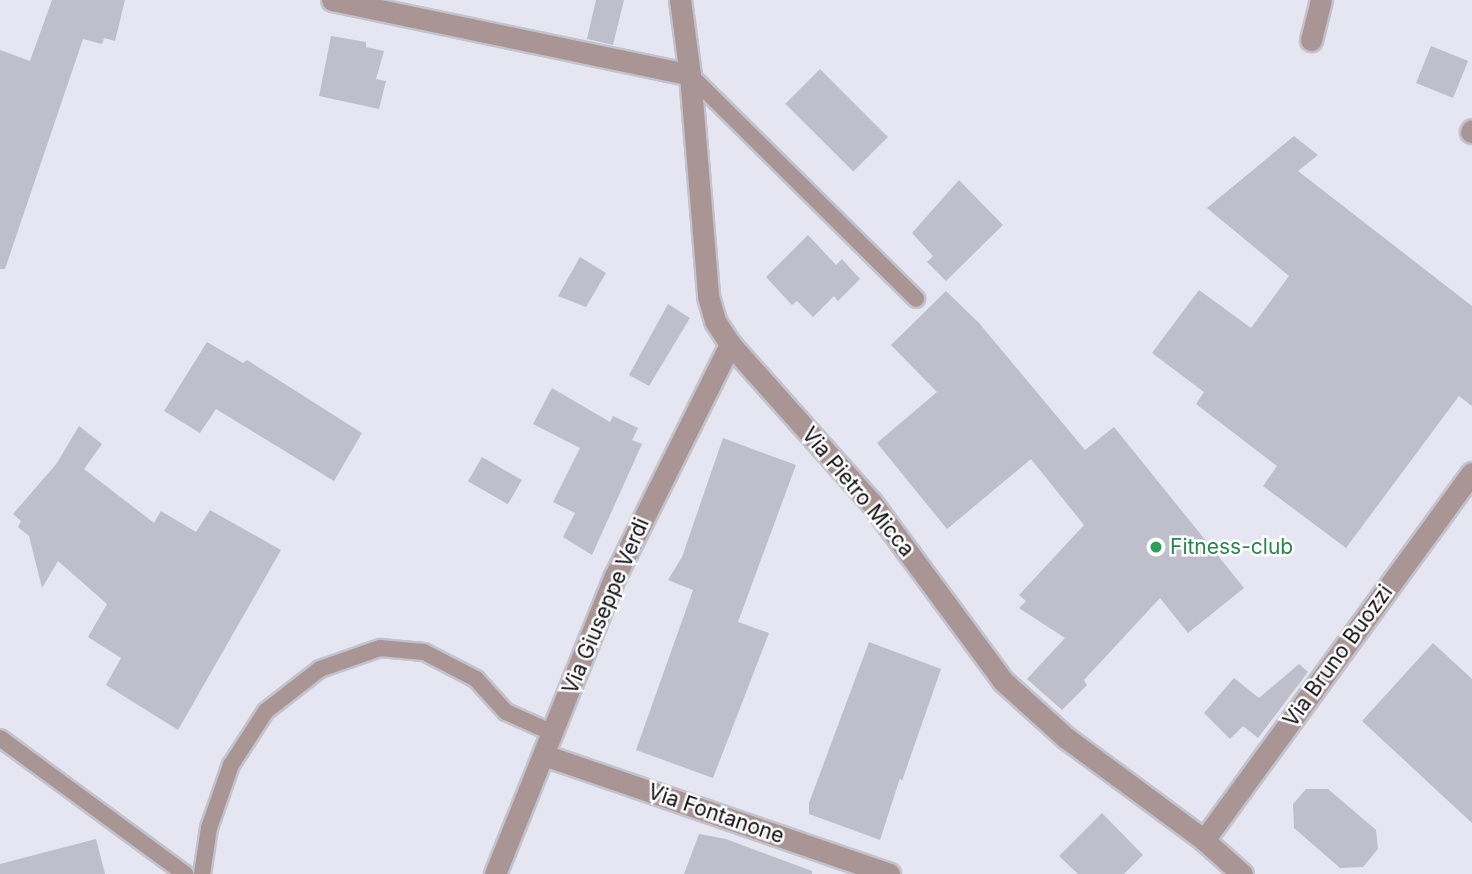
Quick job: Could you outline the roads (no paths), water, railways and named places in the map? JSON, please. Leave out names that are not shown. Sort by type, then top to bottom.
[{"type":"street","points":[[332,0],[690,75]]},
{"type":"street","name":"Via Pietro Micca","points":[[680,0],[690,75],[708,296],[715,321],[730,344],[878,510],[1003,681],[1065,737],[1204,840],[1242,874]]},
{"type":"street","points":[[1311,40],[1321,0]]},
{"type":"street","name":"Via Giuseppe Verdi","points":[[495,874],[615,576],[730,344]]},
{"type":"street","name":"Via Bruno Buozzi","points":[[1204,840],[1472,473]]},
{"type":"street","name":"Via Fontanone","points":[[544,755],[888,874]]},
{"type":"lane","points":[[690,75],[916,299]]},
{"type":"lane","points":[[202,874],[209,828],[231,765],[266,712],[320,669],[380,648],[424,652],[476,678],[506,712],[553,733]]},
{"type":"lane","points":[[0,738],[185,874]]},
{"type":"place","name":"Fitness-club","points":[[1156,547]]}]
